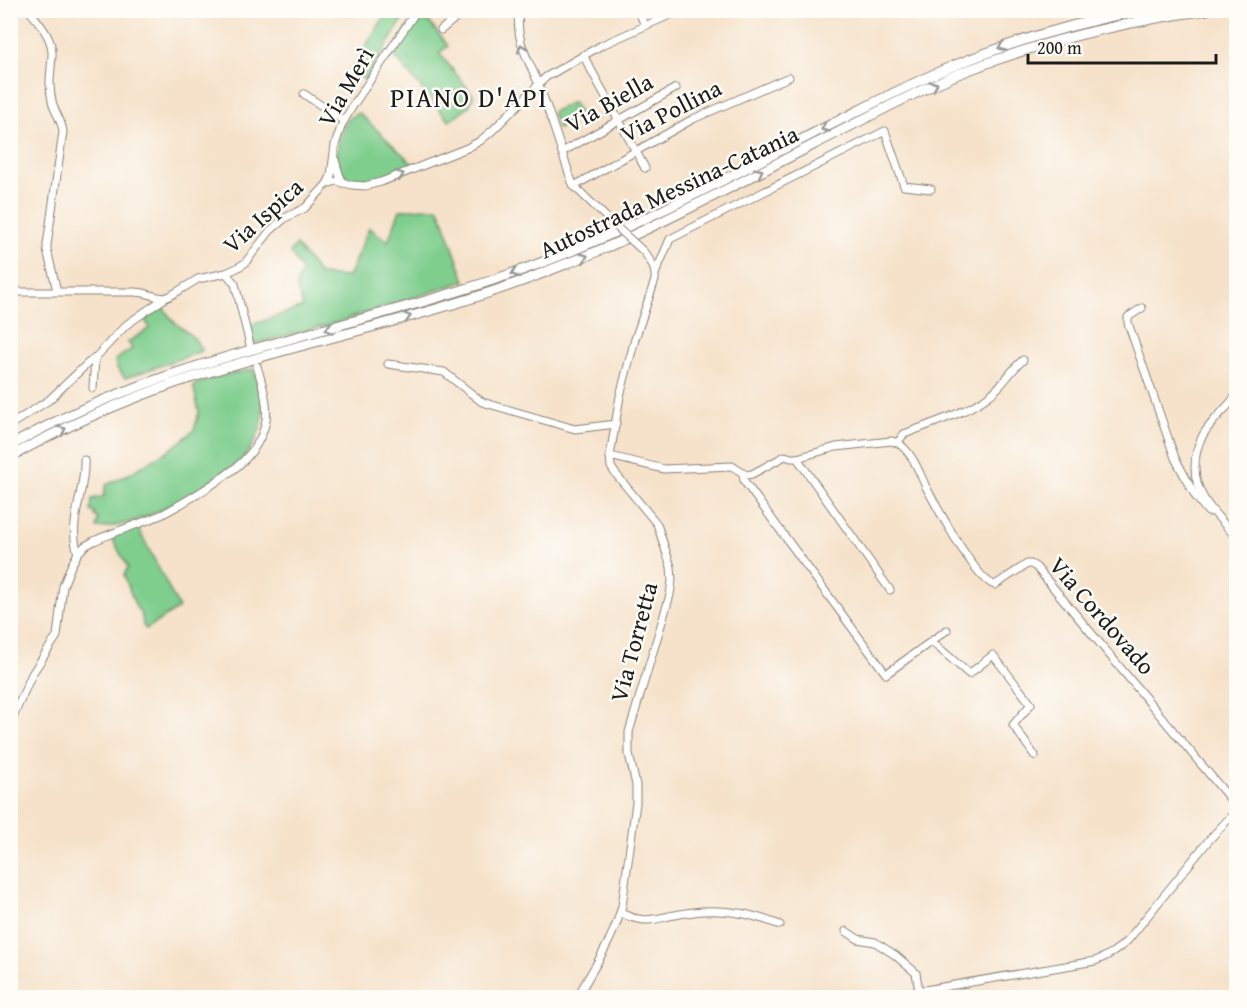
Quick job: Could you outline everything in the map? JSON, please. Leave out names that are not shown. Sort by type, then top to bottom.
[{"type":"highway","name":"Autostrada Messina-Catania","points":[[10,446],[102,400],[173,373],[475,287],[563,254],[667,208],[897,91],[955,65],[1045,33],[1140,10]]},
{"type":"highway","name":"Autostrada Messina-Catania","points":[[10,457],[77,423],[177,383],[477,296],[577,260],[663,221],[901,100],[986,63],[1089,32],[1207,10]]},
{"type":"street","points":[[29,10],[51,44],[50,93],[63,132],[47,245],[57,291]]},
{"type":"street","name":"Via Merì","points":[[333,168],[338,135],[344,121],[417,10]]},
{"type":"street","points":[[441,30],[465,10]]},
{"type":"street","points":[[519,10],[517,21],[519,36],[526,59],[538,84],[574,186],[643,251],[656,272]]},
{"type":"street","points":[[638,10],[645,25]]},
{"type":"street","name":"Via Ispica","points":[[10,425],[49,400],[95,358],[126,325],[165,298],[198,279],[226,273],[245,263],[270,231],[285,218],[305,208],[327,184],[340,182],[365,186],[381,182],[467,148],[493,130],[538,84],[555,71],[602,45],[678,10]]},
{"type":"street","points":[[583,55],[645,168]]},
{"type":"street","name":"Via Pollina","points":[[574,186],[693,119],[789,77]]},
{"type":"street","name":"Via Biella","points":[[562,152],[676,88]]},
{"type":"street","points":[[304,94],[344,121]]},
{"type":"street","points":[[931,189],[904,186],[885,131],[670,239],[656,272],[635,339],[620,396],[610,456],[664,469],[732,466],[746,475],[785,456],[796,458],[836,447],[898,442],[904,434],[980,402],[993,393],[1023,360]]},
{"type":"street","points":[[334,155],[340,182]]},
{"type":"street","points":[[333,168],[340,182]]},
{"type":"street","points":[[327,184],[332,176],[333,168]]},
{"type":"street","points":[[237,268],[235,284],[250,345]]},
{"type":"street","points":[[226,273],[235,284]]},
{"type":"street","points":[[10,292],[135,292],[165,298]]},
{"type":"street","points":[[1142,308],[1128,317],[1128,323],[1175,458],[1196,497],[1208,512],[1213,511]]},
{"type":"street","points":[[93,388],[95,358]]},
{"type":"street","points":[[388,364],[444,372],[482,402],[575,429],[616,424]]},
{"type":"street","points":[[10,724],[32,674],[57,636],[63,586],[78,553],[94,541],[163,514],[190,499],[235,470],[255,448],[261,437],[266,415],[266,403],[256,366]]},
{"type":"street","points":[[1236,396],[1203,434],[1195,459],[1196,484],[1205,501],[1236,537]]},
{"type":"street","name":"Via Cordovado","points":[[898,442],[909,453],[968,558],[986,580],[995,585],[1027,564],[1036,567],[1236,806]]},
{"type":"street","name":"Via Torretta","points":[[577,998],[609,939],[620,913],[636,803],[636,785],[628,745],[629,732],[670,595],[672,580],[671,567],[657,524],[615,473],[611,467],[610,456]]},
{"type":"street","points":[[796,458],[890,590]]},
{"type":"street","points":[[78,553],[75,525],[85,472],[84,460]]},
{"type":"street","points":[[743,473],[744,481],[886,674],[947,630]]},
{"type":"street","points":[[931,641],[969,674],[993,655],[1031,704],[1013,725],[1035,756]]},
{"type":"street","points":[[887,998],[1095,961],[1106,957],[1128,940],[1209,840],[1236,811]]},
{"type":"street","points":[[620,913],[639,920],[654,920],[702,911],[733,912],[758,916],[780,925]]},
{"type":"street","points":[[846,931],[858,939],[875,942],[916,973],[916,994]]},
{"type":"green space","points":[[388,11],[402,21],[365,80],[350,71]]},
{"type":"green space","points":[[426,18],[448,46],[439,53],[473,95],[470,105],[449,121],[391,52],[410,24]]},
{"type":"green space","points":[[573,102],[581,117],[558,129],[552,112]]},
{"type":"green space","points":[[359,113],[416,167],[372,182],[354,182],[345,179],[338,160],[339,140],[346,122]]},
{"type":"green space","points":[[439,208],[465,281],[329,325],[253,344],[249,326],[303,307],[296,286],[302,271],[290,252],[296,245],[320,275],[348,277],[369,228],[388,241],[400,210]]},
{"type":"green space","points":[[163,307],[172,320],[195,339],[202,351],[125,378],[116,367],[115,360],[132,349],[128,342],[150,328],[144,319]]},
{"type":"green space","points":[[254,369],[262,400],[262,424],[256,439],[242,459],[172,505],[134,521],[97,528],[98,518],[91,511],[92,499],[103,497],[106,485],[171,449],[194,430],[199,412],[193,385],[216,377]]},
{"type":"green space","points":[[137,526],[179,608],[146,629],[124,575],[128,567],[111,537]]},
{"type":"district","name":"PIANO D'API","points":[[469,98]]}]
